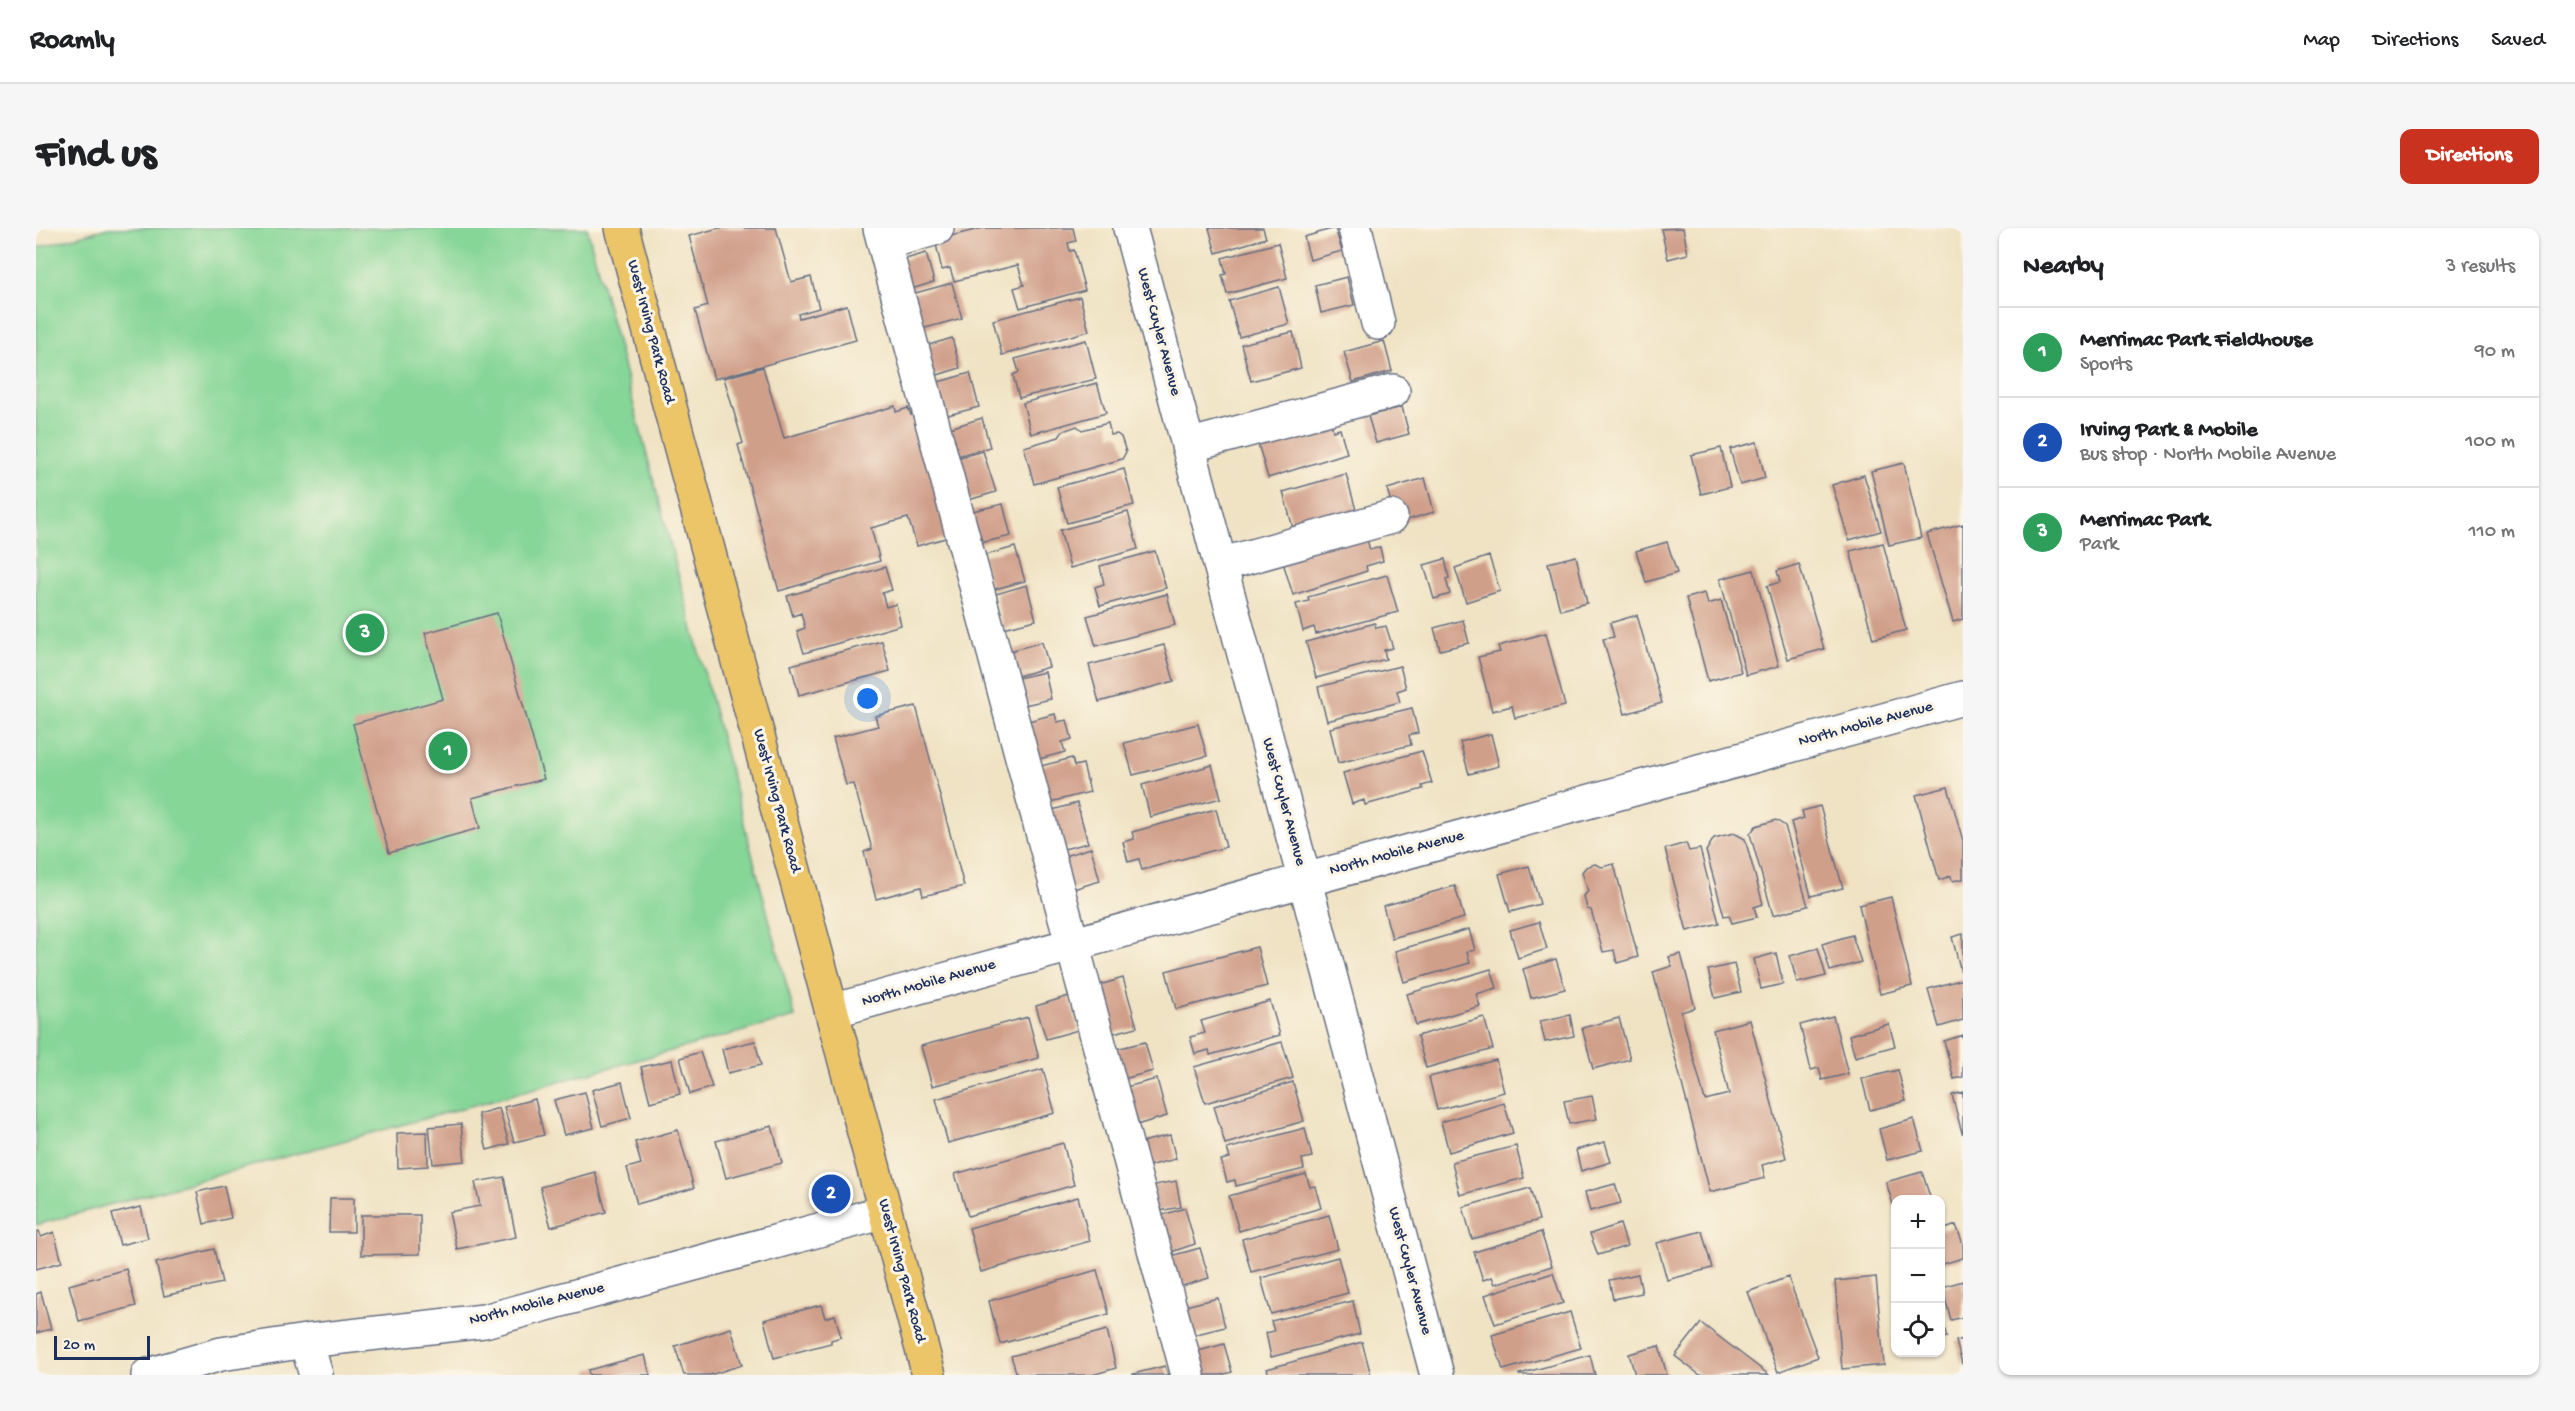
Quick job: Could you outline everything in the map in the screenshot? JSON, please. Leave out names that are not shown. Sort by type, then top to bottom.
[{"type":"main road","name":"West Irving Park Road","points":[[622,228],[929,1375]]},
{"type":"street","points":[[937,228],[882,236],[1188,1375]]},
{"type":"street","name":"West Cuyler Avenue","points":[[1130,228],[1437,1375]]},
{"type":"street","points":[[1355,228],[1378,323]]},
{"type":"street","points":[[1188,446],[1393,391]]},
{"type":"street","points":[[1220,565],[1391,517]]},
{"type":"street","name":"North Mobile Avenue","points":[[832,1011],[1963,698]]},
{"type":"street","name":"North Mobile Avenue","points":[[148,1375],[221,1354],[306,1341],[484,1321],[885,1212]]},
{"type":"street","points":[[306,1341],[316,1375]]},
{"type":"green space","points":[[108,228],[587,228],[795,1017],[36,1225],[36,248]]},
{"type":"building","points":[[719,228],[776,228],[791,282],[811,277],[819,308],[798,314],[799,318],[847,305],[856,340],[714,379],[695,310],[708,306],[689,236]]},
{"type":"building","points":[[983,228],[1073,228],[1076,241],[1068,243],[1070,251],[1074,250],[1085,290],[1020,308],[1014,288],[1024,285],[1018,265],[954,281],[950,268],[942,270],[935,240]]},
{"type":"building","points":[[1209,228],[1263,228],[1266,238],[1216,253]]},
{"type":"building","points":[[1335,228],[1342,251],[1310,260],[1304,237]]},
{"type":"building","points":[[1683,228],[1688,254],[1668,259],[1661,229]]},
{"type":"building","points":[[1278,243],[1287,278],[1227,294],[1222,275],[1226,274],[1222,258]]},
{"type":"building","points":[[926,253],[934,282],[905,291],[896,262]]},
{"type":"building","points":[[1347,277],[1354,305],[1321,313],[1315,285]]},
{"type":"building","points":[[952,283],[962,318],[918,330],[908,295]]},
{"type":"building","points":[[1279,287],[1289,324],[1239,337],[1229,301]]},
{"type":"building","points":[[1080,297],[1089,331],[1002,355],[993,320]]},
{"type":"building","points":[[1293,332],[1301,368],[1251,381],[1241,344]]},
{"type":"building","points":[[952,338],[960,368],[928,378],[919,348]]},
{"type":"building","points":[[1086,340],[1096,379],[1019,398],[1013,375],[1019,372],[1015,359]]},
{"type":"building","points":[[1384,341],[1392,371],[1353,382],[1344,352]]},
{"type":"building","points":[[763,367],[784,438],[895,406],[896,412],[908,408],[911,415],[919,413],[949,537],[917,546],[908,518],[871,528],[880,561],[779,591],[738,445],[743,443],[724,378]]},
{"type":"building","points":[[970,373],[979,407],[944,416],[935,383]]},
{"type":"building","points":[[1097,383],[1106,413],[1031,434],[1023,403]]},
{"type":"building","points":[[1402,407],[1409,434],[1376,443],[1368,416]]},
{"type":"building","points":[[982,418],[990,447],[957,456],[950,428]]},
{"type":"building","points":[[1330,418],[1333,431],[1340,429],[1347,453],[1268,478],[1257,440]]},
{"type":"building","points":[[1108,423],[1111,435],[1117,434],[1121,437],[1126,452],[1122,459],[1034,484],[1024,447],[1059,437],[1063,431],[1077,426],[1082,430]]},
{"type":"building","points":[[1757,442],[1765,478],[1740,485],[1730,449]]},
{"type":"building","points":[[1721,448],[1730,487],[1701,494],[1691,455]]},
{"type":"building","points":[[983,451],[996,492],[965,501],[953,459]]},
{"type":"building","points":[[1904,463],[1921,538],[1889,545],[1871,471]]},
{"type":"building","points":[[1124,469],[1134,505],[1067,523],[1057,487]]},
{"type":"building","points":[[1346,474],[1358,517],[1295,535],[1283,492]]},
{"type":"building","points":[[1864,475],[1881,531],[1849,540],[1832,485]]},
{"type":"building","points":[[1425,478],[1434,512],[1397,523],[1387,489]]},
{"type":"building","points":[[1003,504],[1011,536],[976,544],[968,512]]},
{"type":"building","points":[[1128,512],[1138,549],[1070,568],[1060,530]]},
{"type":"building","points":[[1963,524],[1963,619],[1953,622],[1927,534]]},
{"type":"building","points":[[1365,533],[1370,550],[1380,547],[1383,561],[1366,566],[1367,571],[1293,595],[1282,559]]},
{"type":"building","points":[[1667,542],[1677,573],[1646,582],[1636,551]]},
{"type":"building","points":[[1883,543],[1906,630],[1873,639],[1850,551]]},
{"type":"building","points":[[1015,547],[1025,581],[991,590],[982,556]]},
{"type":"building","points":[[1155,551],[1166,588],[1100,606],[1095,587],[1104,584],[1100,566]]},
{"type":"building","points":[[1489,556],[1500,591],[1466,602],[1455,568]]},
{"type":"building","points":[[1576,556],[1587,603],[1560,610],[1548,563]]},
{"type":"building","points":[[1445,559],[1449,578],[1446,579],[1450,594],[1434,599],[1424,565]]},
{"type":"building","points":[[1799,564],[1824,649],[1788,659],[1767,586],[1780,582],[1777,571]]},
{"type":"building","points":[[885,567],[892,590],[882,593],[886,607],[896,604],[901,625],[804,653],[797,631],[805,628],[801,613],[793,616],[787,596]]},
{"type":"building","points":[[1754,570],[1779,666],[1746,675],[1720,579]]},
{"type":"building","points":[[1387,575],[1398,612],[1316,634],[1314,627],[1303,631],[1296,604],[1309,601],[1308,597]]},
{"type":"building","points":[[1027,585],[1036,620],[1003,628],[996,594]]},
{"type":"building","points":[[1705,593],[1708,604],[1721,600],[1741,672],[1708,681],[1686,598]]},
{"type":"building","points":[[1167,594],[1175,625],[1096,646],[1087,616]]},
{"type":"building","points":[[497,613],[544,779],[472,798],[480,828],[389,853],[353,724],[443,699],[425,633]]},
{"type":"building","points":[[1637,615],[1662,703],[1625,714],[1603,639],[1614,637],[1610,623]]},
{"type":"building","points":[[1463,620],[1469,643],[1440,650],[1434,628]]},
{"type":"building","points":[[1375,623],[1376,628],[1386,626],[1393,648],[1384,650],[1386,659],[1316,678],[1306,642]]},
{"type":"building","points":[[1546,633],[1565,706],[1515,718],[1512,706],[1492,711],[1478,657],[1500,652],[1498,646]]},
{"type":"building","points":[[882,641],[890,671],[799,695],[791,665]]},
{"type":"building","points":[[1042,642],[1049,667],[1018,676],[1010,651]]},
{"type":"building","points":[[1164,645],[1174,681],[1099,702],[1089,665]]},
{"type":"building","points":[[1400,666],[1406,688],[1397,691],[1400,702],[1327,721],[1318,687]]},
{"type":"building","points":[[1045,672],[1051,699],[1020,706],[1013,679]]},
{"type":"building","points":[[916,706],[964,886],[923,896],[921,887],[876,899],[864,852],[872,849],[854,784],[846,785],[833,738],[878,726],[875,716]]},
{"type":"building","points":[[1412,708],[1418,733],[1409,735],[1411,745],[1338,763],[1330,728]]},
{"type":"building","points":[[1055,714],[1057,722],[1067,720],[1072,739],[1062,742],[1065,752],[1032,761],[1021,723]]},
{"type":"building","points":[[1198,724],[1207,756],[1133,775],[1124,743]]},
{"type":"building","points":[[1491,734],[1499,766],[1469,774],[1460,742]]},
{"type":"building","points":[[1422,751],[1432,783],[1422,786],[1423,789],[1365,805],[1364,800],[1352,804],[1343,773]]},
{"type":"building","points":[[1072,758],[1074,766],[1083,764],[1090,792],[1050,802],[1041,766]]},
{"type":"building","points":[[1212,765],[1221,798],[1150,817],[1142,785]]},
{"type":"building","points":[[1948,787],[1963,841],[1963,879],[1952,881],[1951,876],[1939,880],[1916,795]]},
{"type":"building","points":[[1077,803],[1088,843],[1060,850],[1049,811]]},
{"type":"building","points":[[1820,806],[1843,888],[1811,896],[1791,822],[1804,818],[1802,811]]},
{"type":"building","points":[[1216,809],[1226,847],[1142,870],[1139,859],[1128,862],[1123,842],[1134,839],[1132,832]]},
{"type":"building","points":[[1776,820],[1785,826],[1808,906],[1773,915],[1750,834],[1756,826]]},
{"type":"building","points":[[1734,833],[1745,839],[1763,904],[1754,907],[1757,917],[1732,923],[1729,915],[1724,916],[1706,851],[1714,838]]},
{"type":"building","points":[[1686,843],[1689,851],[1700,849],[1719,923],[1687,931],[1665,849]]},
{"type":"building","points":[[1091,848],[1100,881],[1070,890],[1061,857]]},
{"type":"building","points":[[1595,864],[1602,867],[1614,864],[1638,957],[1617,963],[1614,950],[1603,952],[1591,910],[1587,909],[1584,896],[1588,891],[1582,872],[1586,867]]},
{"type":"building","points":[[1529,866],[1540,904],[1510,912],[1499,874]]},
{"type":"building","points":[[1455,886],[1464,918],[1392,938],[1383,906]]},
{"type":"building","points":[[1891,897],[1912,986],[1880,994],[1859,905]]},
{"type":"building","points":[[1539,922],[1547,949],[1518,958],[1510,930]]},
{"type":"building","points":[[1469,929],[1475,950],[1467,952],[1470,963],[1404,982],[1395,951]]},
{"type":"building","points":[[1963,934],[1963,971],[1961,972],[1952,937]]},
{"type":"building","points":[[1852,935],[1861,962],[1830,971],[1822,944]]},
{"type":"building","points":[[1257,947],[1267,986],[1176,1009],[1166,971]]},
{"type":"building","points":[[1818,948],[1826,976],[1797,983],[1790,956]]},
{"type":"building","points":[[1776,953],[1783,984],[1761,989],[1754,959]]},
{"type":"building","points":[[1681,954],[1695,1008],[1681,1012],[1705,1100],[1729,1094],[1713,1030],[1750,1020],[1786,1158],[1762,1165],[1765,1178],[1710,1192],[1653,972],[1672,966],[1669,957]]},
{"type":"building","points":[[1556,959],[1565,989],[1531,998],[1523,969]]},
{"type":"building","points":[[1734,964],[1741,992],[1715,998],[1708,970]]},
{"type":"building","points":[[1491,969],[1497,988],[1476,994],[1480,1006],[1416,1025],[1407,994]]},
{"type":"building","points":[[1123,978],[1137,1027],[1106,1035],[1093,987]]},
{"type":"building","points":[[1963,979],[1963,1020],[1939,1027],[1928,989]]},
{"type":"building","points":[[1069,996],[1078,1030],[1046,1039],[1036,1006]]},
{"type":"building","points":[[1270,1001],[1280,1035],[1210,1055],[1209,1050],[1195,1054],[1190,1037],[1205,1033],[1201,1021]]},
{"type":"building","points":[[1570,1015],[1574,1036],[1545,1042],[1540,1021]]},
{"type":"building","points":[[1833,1016],[1848,1074],[1822,1080],[1819,1068],[1811,1070],[1800,1025]]},
{"type":"building","points":[[1028,1017],[1039,1058],[932,1086],[921,1046]]},
{"type":"building","points":[[1484,1017],[1493,1049],[1426,1068],[1417,1036]]},
{"type":"building","points":[[1619,1018],[1630,1059],[1593,1069],[1582,1028]]},
{"type":"building","points":[[1889,1024],[1895,1046],[1855,1057],[1849,1035]]},
{"type":"building","points":[[1963,1035],[1963,1077],[1954,1079],[1944,1041]]},
{"type":"building","points":[[755,1041],[761,1065],[728,1073],[722,1049]]},
{"type":"building","points":[[1145,1042],[1153,1071],[1120,1080],[1112,1050]]},
{"type":"building","points":[[1282,1042],[1293,1078],[1205,1103],[1194,1067]]},
{"type":"building","points":[[700,1052],[712,1087],[690,1094],[680,1058]]},
{"type":"building","points":[[672,1060],[680,1094],[650,1102],[641,1067]]},
{"type":"building","points":[[1496,1060],[1504,1092],[1437,1110],[1429,1077]]},
{"type":"building","points":[[1043,1069],[1055,1113],[948,1143],[936,1099]]},
{"type":"building","points":[[1898,1070],[1906,1101],[1870,1110],[1862,1079]]},
{"type":"building","points":[[1157,1079],[1167,1116],[1133,1126],[1122,1088]]},
{"type":"building","points":[[622,1082],[631,1118],[602,1126],[592,1090]]},
{"type":"building","points":[[1293,1082],[1304,1121],[1225,1144],[1214,1106]]},
{"type":"building","points":[[585,1092],[594,1128],[564,1135],[554,1100]]},
{"type":"building","points":[[1963,1092],[1963,1133],[1962,1133],[1952,1095]]},
{"type":"building","points":[[1592,1096],[1597,1119],[1569,1124],[1564,1101]]},
{"type":"building","points":[[535,1099],[544,1135],[514,1142],[504,1107]]},
{"type":"building","points":[[1504,1103],[1513,1133],[1449,1152],[1441,1122]]},
{"type":"building","points":[[499,1108],[509,1144],[487,1150],[478,1114]]},
{"type":"building","points":[[1914,1119],[1923,1151],[1887,1160],[1879,1129]]},
{"type":"building","points":[[461,1124],[465,1161],[433,1164],[429,1127]]},
{"type":"building","points":[[772,1126],[782,1163],[726,1178],[716,1141]]},
{"type":"building","points":[[1305,1128],[1312,1157],[1302,1159],[1304,1169],[1236,1186],[1235,1180],[1227,1182],[1221,1160],[1230,1158],[1227,1149]]},
{"type":"building","points":[[678,1130],[694,1188],[637,1204],[627,1168],[641,1164],[635,1142]]},
{"type":"building","points":[[427,1132],[428,1166],[398,1168],[397,1133]]},
{"type":"building","points":[[1170,1135],[1176,1159],[1144,1167],[1138,1143]]},
{"type":"building","points":[[1605,1142],[1611,1162],[1581,1171],[1576,1150]]},
{"type":"building","points":[[1063,1143],[1074,1185],[968,1216],[955,1174]]},
{"type":"building","points":[[1516,1146],[1524,1178],[1460,1195],[1452,1162]]},
{"type":"building","points":[[595,1172],[606,1212],[551,1227],[540,1187]]},
{"type":"building","points":[[1922,1172],[1929,1195],[1891,1195],[1891,1198],[1886,1182]]},
{"type":"building","points":[[1306,1174],[1310,1187],[1315,1186],[1321,1208],[1239,1231],[1229,1196]]},
{"type":"building","points":[[504,1177],[516,1237],[457,1249],[449,1212],[480,1206],[475,1182]]},
{"type":"building","points":[[1176,1181],[1181,1207],[1154,1212],[1149,1186]]},
{"type":"building","points":[[1615,1184],[1621,1203],[1590,1211],[1585,1192]]},
{"type":"building","points":[[224,1186],[231,1218],[204,1224],[197,1192]]},
{"type":"building","points":[[1530,1188],[1539,1220],[1472,1239],[1463,1207]]},
{"type":"building","points":[[1078,1197],[1090,1241],[981,1272],[969,1228]]},
{"type":"building","points":[[330,1198],[354,1198],[354,1232],[329,1232]]},
{"type":"building","points":[[141,1207],[148,1238],[120,1245],[112,1214]]},
{"type":"building","points":[[1185,1208],[1195,1244],[1165,1254],[1153,1218]]},
{"type":"building","points":[[361,1215],[420,1215],[420,1254],[361,1255]]},
{"type":"building","points":[[1329,1215],[1338,1249],[1251,1272],[1242,1239]]},
{"type":"building","points":[[1620,1224],[1627,1246],[1598,1255],[1590,1234]]},
{"type":"building","points":[[1956,1225],[1963,1244],[1963,1258],[1945,1263],[1945,1249],[1945,1229]]},
{"type":"building","points":[[39,1231],[41,1237],[54,1232],[62,1262],[36,1269],[36,1232]]},
{"type":"building","points":[[1702,1231],[1712,1268],[1667,1280],[1657,1243]]},
{"type":"building","points":[[1541,1232],[1552,1266],[1495,1284],[1492,1277],[1483,1280],[1474,1252]]},
{"type":"building","points":[[1200,1248],[1209,1278],[1176,1288],[1167,1257]]},
{"type":"building","points":[[214,1249],[222,1283],[164,1296],[156,1263]]},
{"type":"building","points":[[1338,1257],[1348,1293],[1271,1314],[1261,1278]]},
{"type":"building","points":[[126,1269],[136,1306],[79,1321],[69,1285]]},
{"type":"building","points":[[1097,1270],[1109,1314],[1000,1344],[989,1301]]},
{"type":"building","points":[[1553,1273],[1563,1303],[1495,1324],[1485,1295]]},
{"type":"building","points":[[1638,1274],[1642,1293],[1613,1299],[1609,1280]]},
{"type":"building","points":[[1788,1277],[1818,1357],[1778,1372],[1748,1292]]},
{"type":"building","points":[[1876,1277],[1884,1365],[1842,1369],[1835,1281]]},
{"type":"building","points":[[1963,1281],[1963,1317],[1951,1320],[1945,1298],[1945,1286]]},
{"type":"building","points":[[41,1292],[51,1329],[36,1333],[36,1294]]},
{"type":"building","points":[[1218,1298],[1225,1327],[1189,1336],[1181,1307]]},
{"type":"building","points":[[1353,1301],[1360,1334],[1271,1357],[1266,1333],[1274,1331],[1271,1321]]},
{"type":"building","points":[[821,1305],[825,1318],[835,1315],[841,1337],[831,1340],[831,1343],[774,1358],[764,1320]]},
{"type":"building","points":[[1570,1312],[1581,1348],[1503,1370],[1492,1335]]},
{"type":"building","points":[[1701,1323],[1769,1375],[1700,1375],[1675,1356]]},
{"type":"building","points":[[731,1328],[742,1365],[710,1375],[684,1375],[675,1346]]},
{"type":"building","points":[[1107,1330],[1116,1368],[1092,1375],[1017,1375],[1011,1356]]},
{"type":"building","points":[[1963,1339],[1963,1364],[1962,1364],[1956,1341]]},
{"type":"building","points":[[1362,1342],[1371,1375],[1269,1375],[1267,1369]]},
{"type":"building","points":[[1224,1344],[1232,1372],[1221,1375],[1201,1375],[1195,1352]]},
{"type":"building","points":[[1659,1346],[1667,1375],[1635,1375],[1629,1354]]},
{"type":"building","points":[[645,1355],[650,1375],[589,1375],[588,1370]]},
{"type":"building","points":[[1590,1355],[1595,1375],[1519,1375],[1519,1374]]},
{"type":"building","points":[[1165,1366],[1168,1375],[1133,1375],[1133,1374]]},
{"type":"place","name":"Merrimac Park","points":[[365,633]]},
{"type":"place","name":"Merrimac Park Fieldhouse","points":[[448,751]]},
{"type":"place","name":"Irving Park & Mobile","points":[[831,1194]]}]
